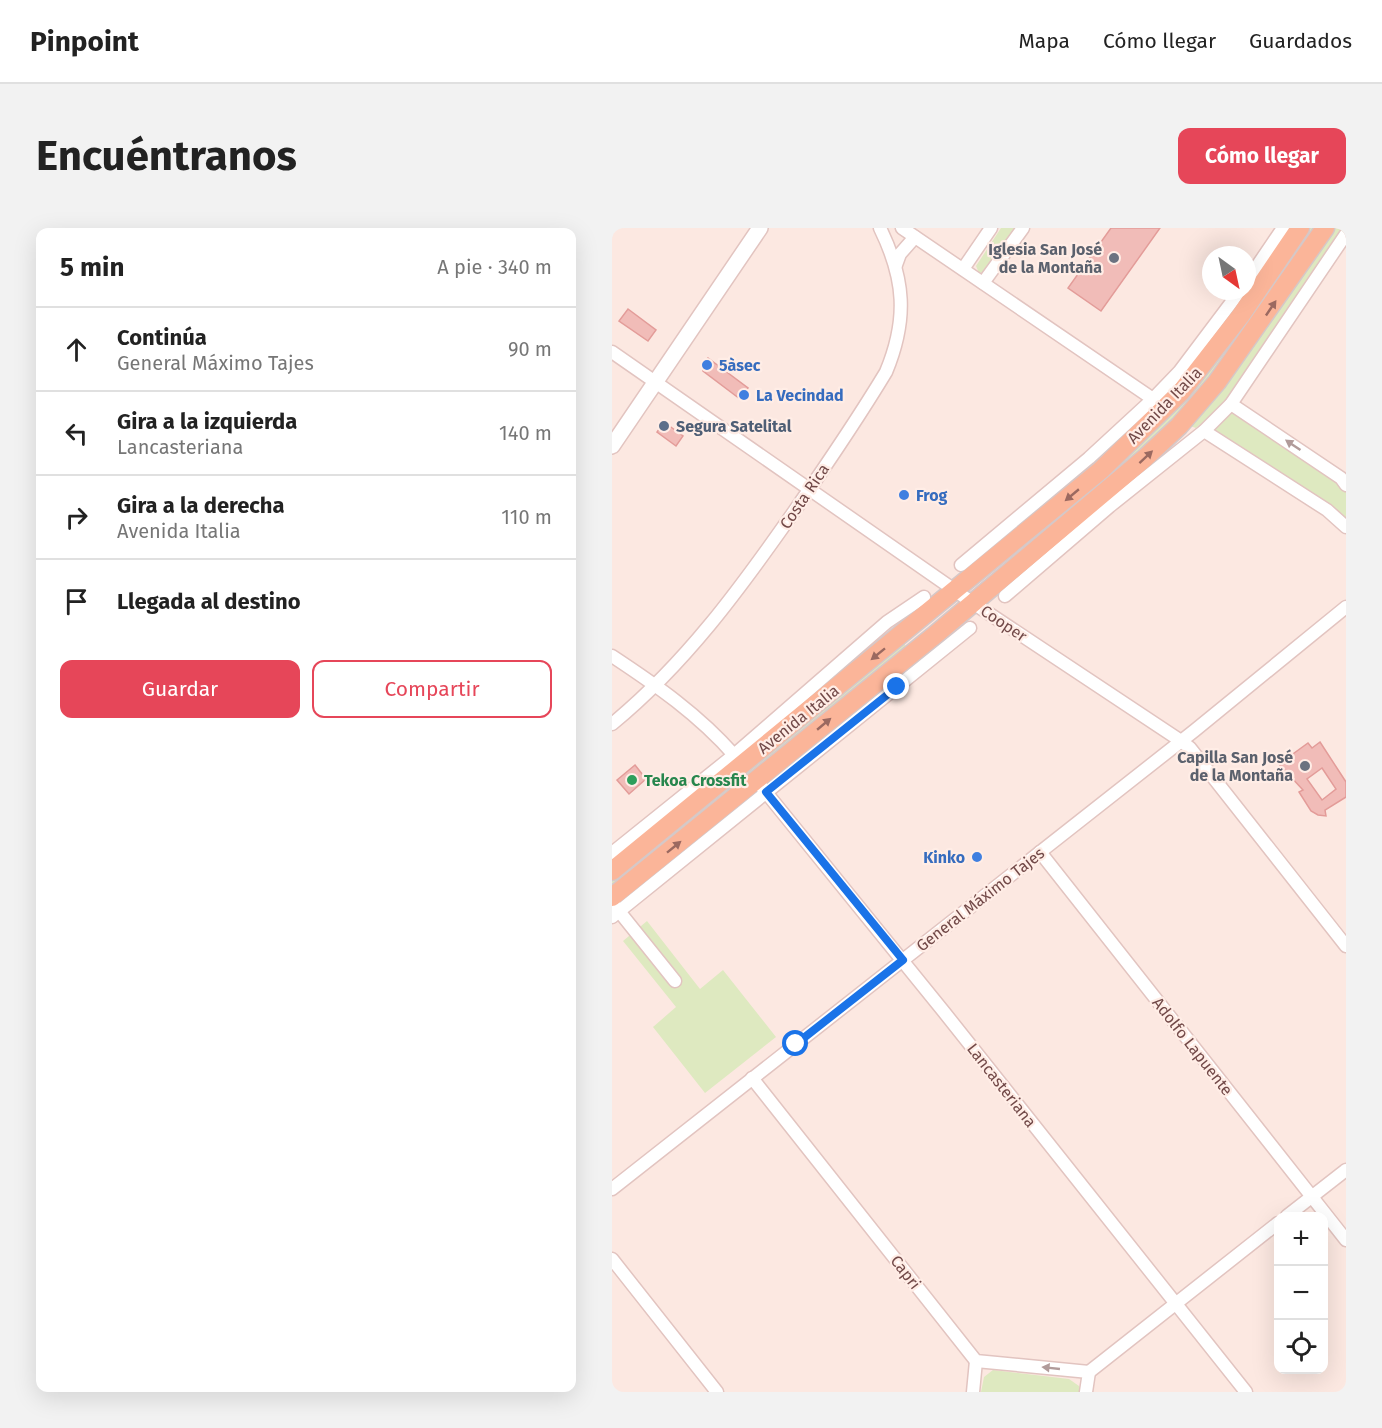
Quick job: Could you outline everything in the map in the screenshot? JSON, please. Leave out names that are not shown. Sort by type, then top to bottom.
[{"type":"main road","name":"Avenida Italia","points":[[614,907],[941,641],[973,603],[1028,566],[1046,543],[1106,501],[1132,479],[1217,382],[1325,228]]},
{"type":"main road","name":"Avenida Italia","points":[[612,871],[901,635],[1018,534],[1101,470],[1181,392],[1241,315],[1291,230]]},
{"type":"main road","points":[[973,603],[969,595],[971,590],[1010,557],[1018,534]]},
{"type":"main road","points":[[922,655],[930,628],[957,601],[955,590]]},
{"type":"street","points":[[612,446],[760,228]]},
{"type":"street","name":"Costa Rica","points":[[612,724],[657,686],[694,645],[742,585],[875,391],[896,347],[902,295],[896,264],[880,228]]},
{"type":"street","points":[[902,228],[1153,399]]},
{"type":"street","points":[[963,269],[991,228]]},
{"type":"street","points":[[983,284],[1023,228]]},
{"type":"street","name":"Avenida Italia","points":[[1256,270],[1291,230]]},
{"type":"street","name":"Avenida Italia","points":[[1132,479],[1204,430],[1231,404],[1346,234]]},
{"type":"street","points":[[896,264],[900,254],[915,237]]},
{"type":"street","name":"Avenida Italia","points":[[961,565],[1018,534],[1179,372],[1233,300]]},
{"type":"street","name":"Cooper","points":[[612,352],[973,603],[1190,748],[1346,946]]},
{"type":"street","points":[[1231,404],[1344,478]]},
{"type":"street","points":[[1204,430],[1327,510],[1346,527]]},
{"type":"street","name":"Avenida Italia","points":[[1005,596],[1028,566],[1106,501]]},
{"type":"street","points":[[1018,534],[1046,543]]},
{"type":"street","name":"Avenida Italia","points":[[612,853],[734,755],[887,622],[924,597]]},
{"type":"street","name":"General Máximo Tajes","points":[[612,1190],[1181,741],[1346,607]]},
{"type":"street","points":[[887,622],[922,655]]},
{"type":"street","name":"Avenida Italia","points":[[941,641],[970,628]]},
{"type":"street","points":[[612,656],[657,686],[712,730],[734,755]]},
{"type":"street","name":"Lancasteriana","points":[[761,786],[903,960],[1246,1392]]},
{"type":"street","name":"Adolfo Lapuente","points":[[1040,852],[1346,1240]]},
{"type":"street","points":[[614,907],[675,981]]},
{"type":"street","name":"Capri","points":[[752,1078],[976,1361]]},
{"type":"street","points":[[1292,1212],[1346,1170]]},
{"type":"street","points":[[973,1392],[976,1361],[1089,1372],[1274,1226]]},
{"type":"street","points":[[612,1259],[717,1392]]},
{"type":"street","points":[[1086,1392],[1089,1372]]},
{"type":"green space","points":[[1001,228],[1017,228],[985,272],[979,273],[976,266]]},
{"type":"green space","points":[[1307,228],[1317,228],[1231,352],[1178,418],[1044,534],[1042,530],[1088,489],[1247,300],[1256,300],[1256,289]]},
{"type":"green space","points":[[1330,228],[1346,229],[1225,403],[1196,428],[1190,426]]},
{"type":"green space","points":[[1231,412],[1338,481],[1346,491],[1346,523],[1216,433],[1215,428]]},
{"type":"green space","points":[[904,643],[906,647],[612,890],[612,878]]},
{"type":"green space","points":[[647,921],[700,989],[723,970],[776,1037],[705,1093],[653,1027],[676,1007],[623,941]]},
{"type":"green space","points":[[993,1370],[1069,1379],[1079,1386],[1080,1392],[981,1392],[984,1377]]},
{"type":"building","name":"Iglesia San José de la Montaña","points":[[1111,228],[1160,228],[1101,311],[1068,288]]},
{"type":"building","points":[[628,309],[656,330],[648,341],[619,321]]},
{"type":"building","points":[[708,358],[748,388],[740,399],[703,371],[702,365]]},
{"type":"building","points":[[664,422],[683,436],[676,446],[657,432]]},
{"type":"building","points":[[1320,742],[1346,782],[1346,797],[1325,810],[1326,816],[1311,811],[1299,792],[1303,790],[1279,764],[1308,743],[1312,748]],"holes":[[[1322,768],[1336,789],[1322,800],[1307,779]]]},
{"type":"building","name":"Tekoa Crossfit","points":[[635,765],[646,779],[629,794],[617,780]]},
{"type":"place","name":"Iglesia San José de la Montaña","points":[[1114,258]]},
{"type":"place","name":"5àsec","points":[[707,365]]},
{"type":"place","name":"La Vecindad","points":[[744,395]]},
{"type":"place","name":"Segura Satelital","points":[[664,426]]},
{"type":"place","name":"Frog","points":[[904,495]]},
{"type":"place","name":"Capilla San José de la Montaña","points":[[1305,766]]},
{"type":"place","name":"Tekoa Crossfit","points":[[632,780]]},
{"type":"place","name":"Kinko","points":[[977,857]]},
{"type":"route","points":[[796,1044],[903,960],[766,792],[897,687]]}]
